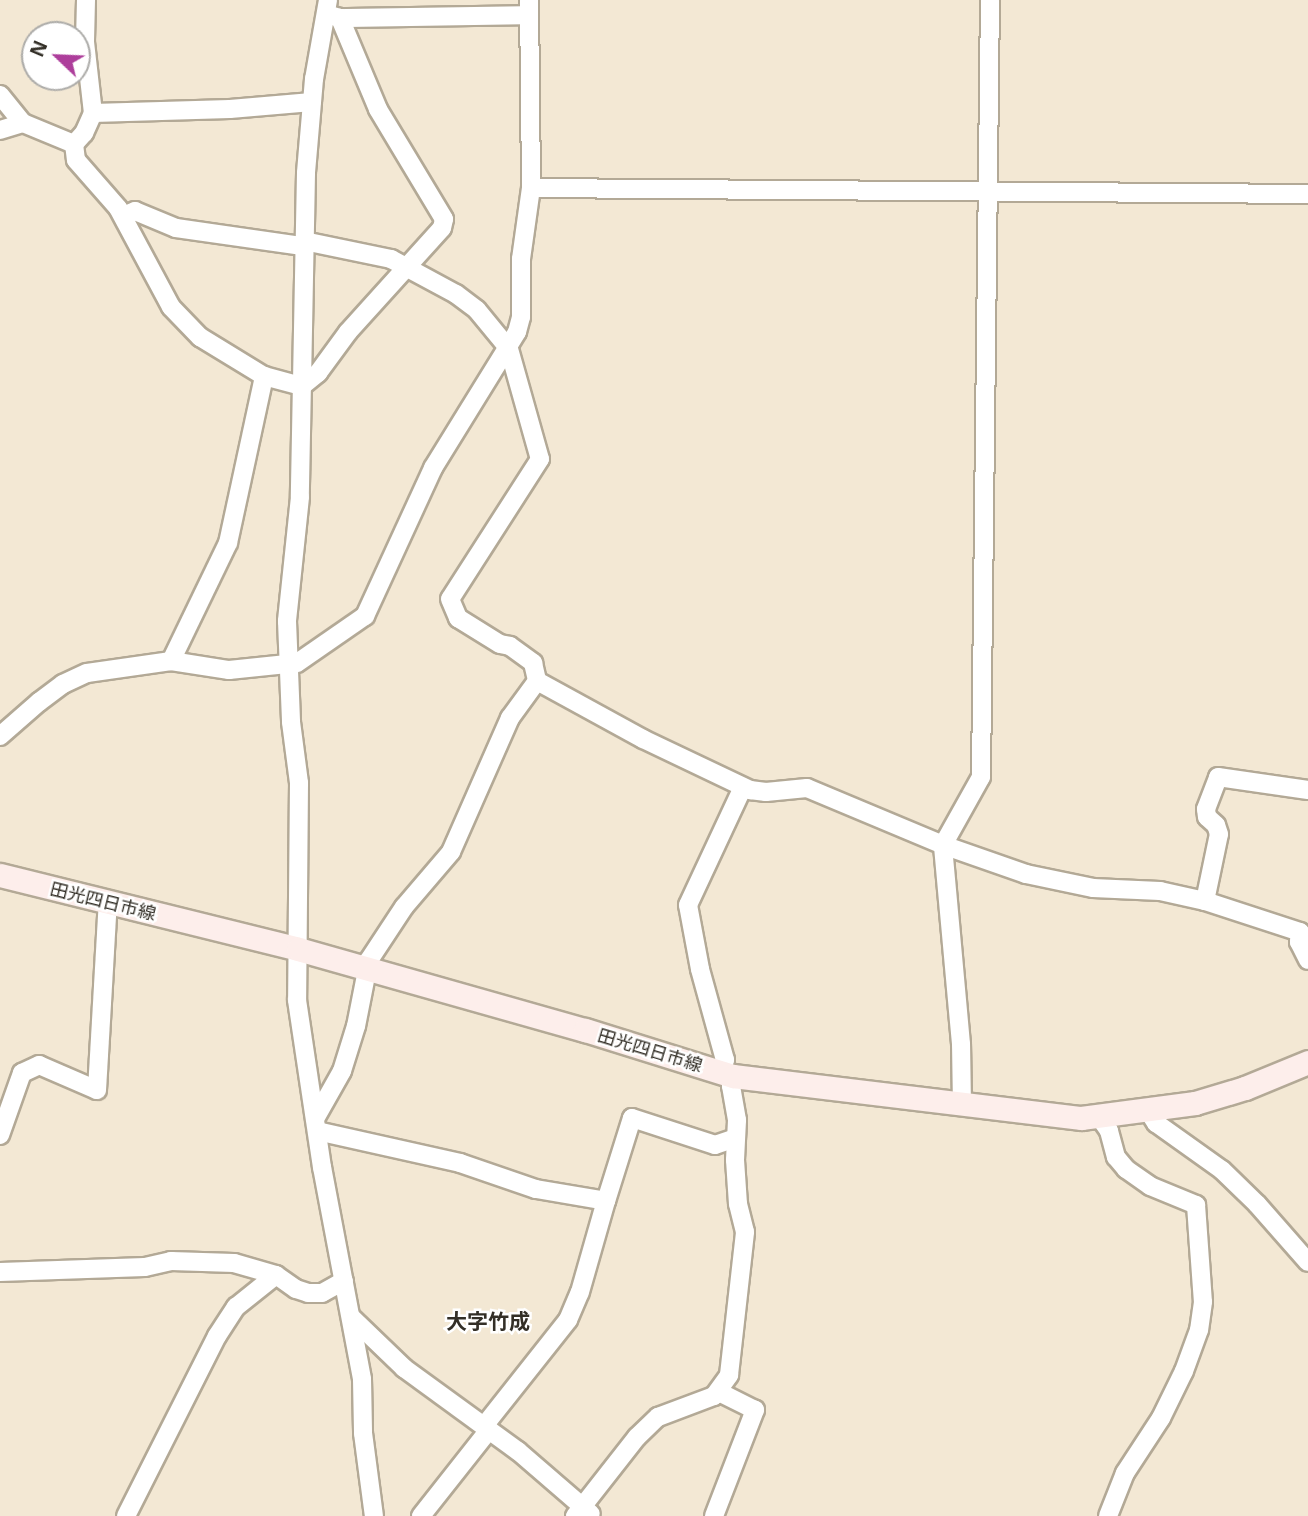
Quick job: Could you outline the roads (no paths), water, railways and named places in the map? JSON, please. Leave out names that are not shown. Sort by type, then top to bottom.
[{"type":"main road","name":"田光四日市線","points":[[0,875],[367,967],[727,1074],[962,1106],[1081,1118],[1195,1103],[1245,1088],[1308,1062]]},
{"type":"street","points":[[86,0],[85,42],[93,113],[84,133],[74,144],[73,152],[79,165],[123,216],[171,307],[200,337],[264,376],[302,386]]},
{"type":"street","points":[[962,1106],[961,1044],[943,845],[981,777],[990,0]]},
{"type":"street","points":[[0,736],[72,678],[118,666],[171,661],[229,670],[305,660],[365,616],[433,468],[509,349],[521,317],[521,259],[531,188],[529,8],[331,11]]},
{"type":"street","points":[[331,11],[312,102],[303,244],[300,498],[287,621],[287,663],[299,783],[297,1000],[316,1125],[362,1379],[363,1433],[374,1516]]},
{"type":"street","points":[[302,386],[318,373],[348,332],[442,228],[444,219],[378,109],[331,11]]},
{"type":"street","points":[[0,95],[23,123],[74,144]]},
{"type":"street","points":[[93,113],[230,109],[312,102]]},
{"type":"street","points":[[0,130],[23,123]]},
{"type":"street","points":[[531,188],[1308,194]]},
{"type":"street","points":[[123,216],[135,211],[176,228],[382,256],[456,294],[477,310],[509,349],[540,459],[450,599],[458,618],[500,644],[510,646],[533,663],[537,681],[643,740],[744,787],[766,792],[807,788],[943,845],[1026,874],[1093,887],[1160,891],[1205,901],[1300,932],[1299,942],[1308,960]]},
{"type":"street","points":[[171,661],[184,640],[228,543],[264,376]]},
{"type":"street","points":[[316,1125],[342,1071],[356,1026],[367,967],[404,907],[451,852],[510,718],[537,681]]},
{"type":"street","points":[[1205,901],[1219,834],[1216,825],[1207,817],[1206,808],[1218,777],[1308,790]]},
{"type":"street","points":[[351,1317],[404,1368],[486,1428],[584,1514],[637,1437],[658,1417],[719,1392],[729,1375],[744,1245],[735,1138],[737,1120],[725,1060],[700,969],[688,905],[744,787]]},
{"type":"street","points":[[0,1135],[22,1073],[39,1065],[97,1090],[108,902]]},
{"type":"street","points":[[1147,1109],[1156,1123],[1222,1170],[1308,1262]]},
{"type":"street","points":[[1098,1115],[1109,1131],[1116,1157],[1126,1169],[1150,1186],[1196,1205],[1203,1302],[1199,1331],[1184,1371],[1161,1418],[1125,1473],[1108,1516]]},
{"type":"street","points":[[421,1516],[574,1309],[632,1118],[715,1145],[735,1138]]},
{"type":"street","points":[[316,1125],[460,1163],[537,1189],[606,1200]]},
{"type":"street","points":[[0,1272],[145,1267],[171,1261],[234,1264],[276,1275],[296,1289],[308,1293],[322,1293],[344,1280]]},
{"type":"street","points":[[126,1516],[217,1336],[236,1307],[276,1275]]},
{"type":"street","points":[[714,1516],[755,1410],[719,1392]]},
{"type":"district","name":"大字竹成","points":[[488,1321]]}]
